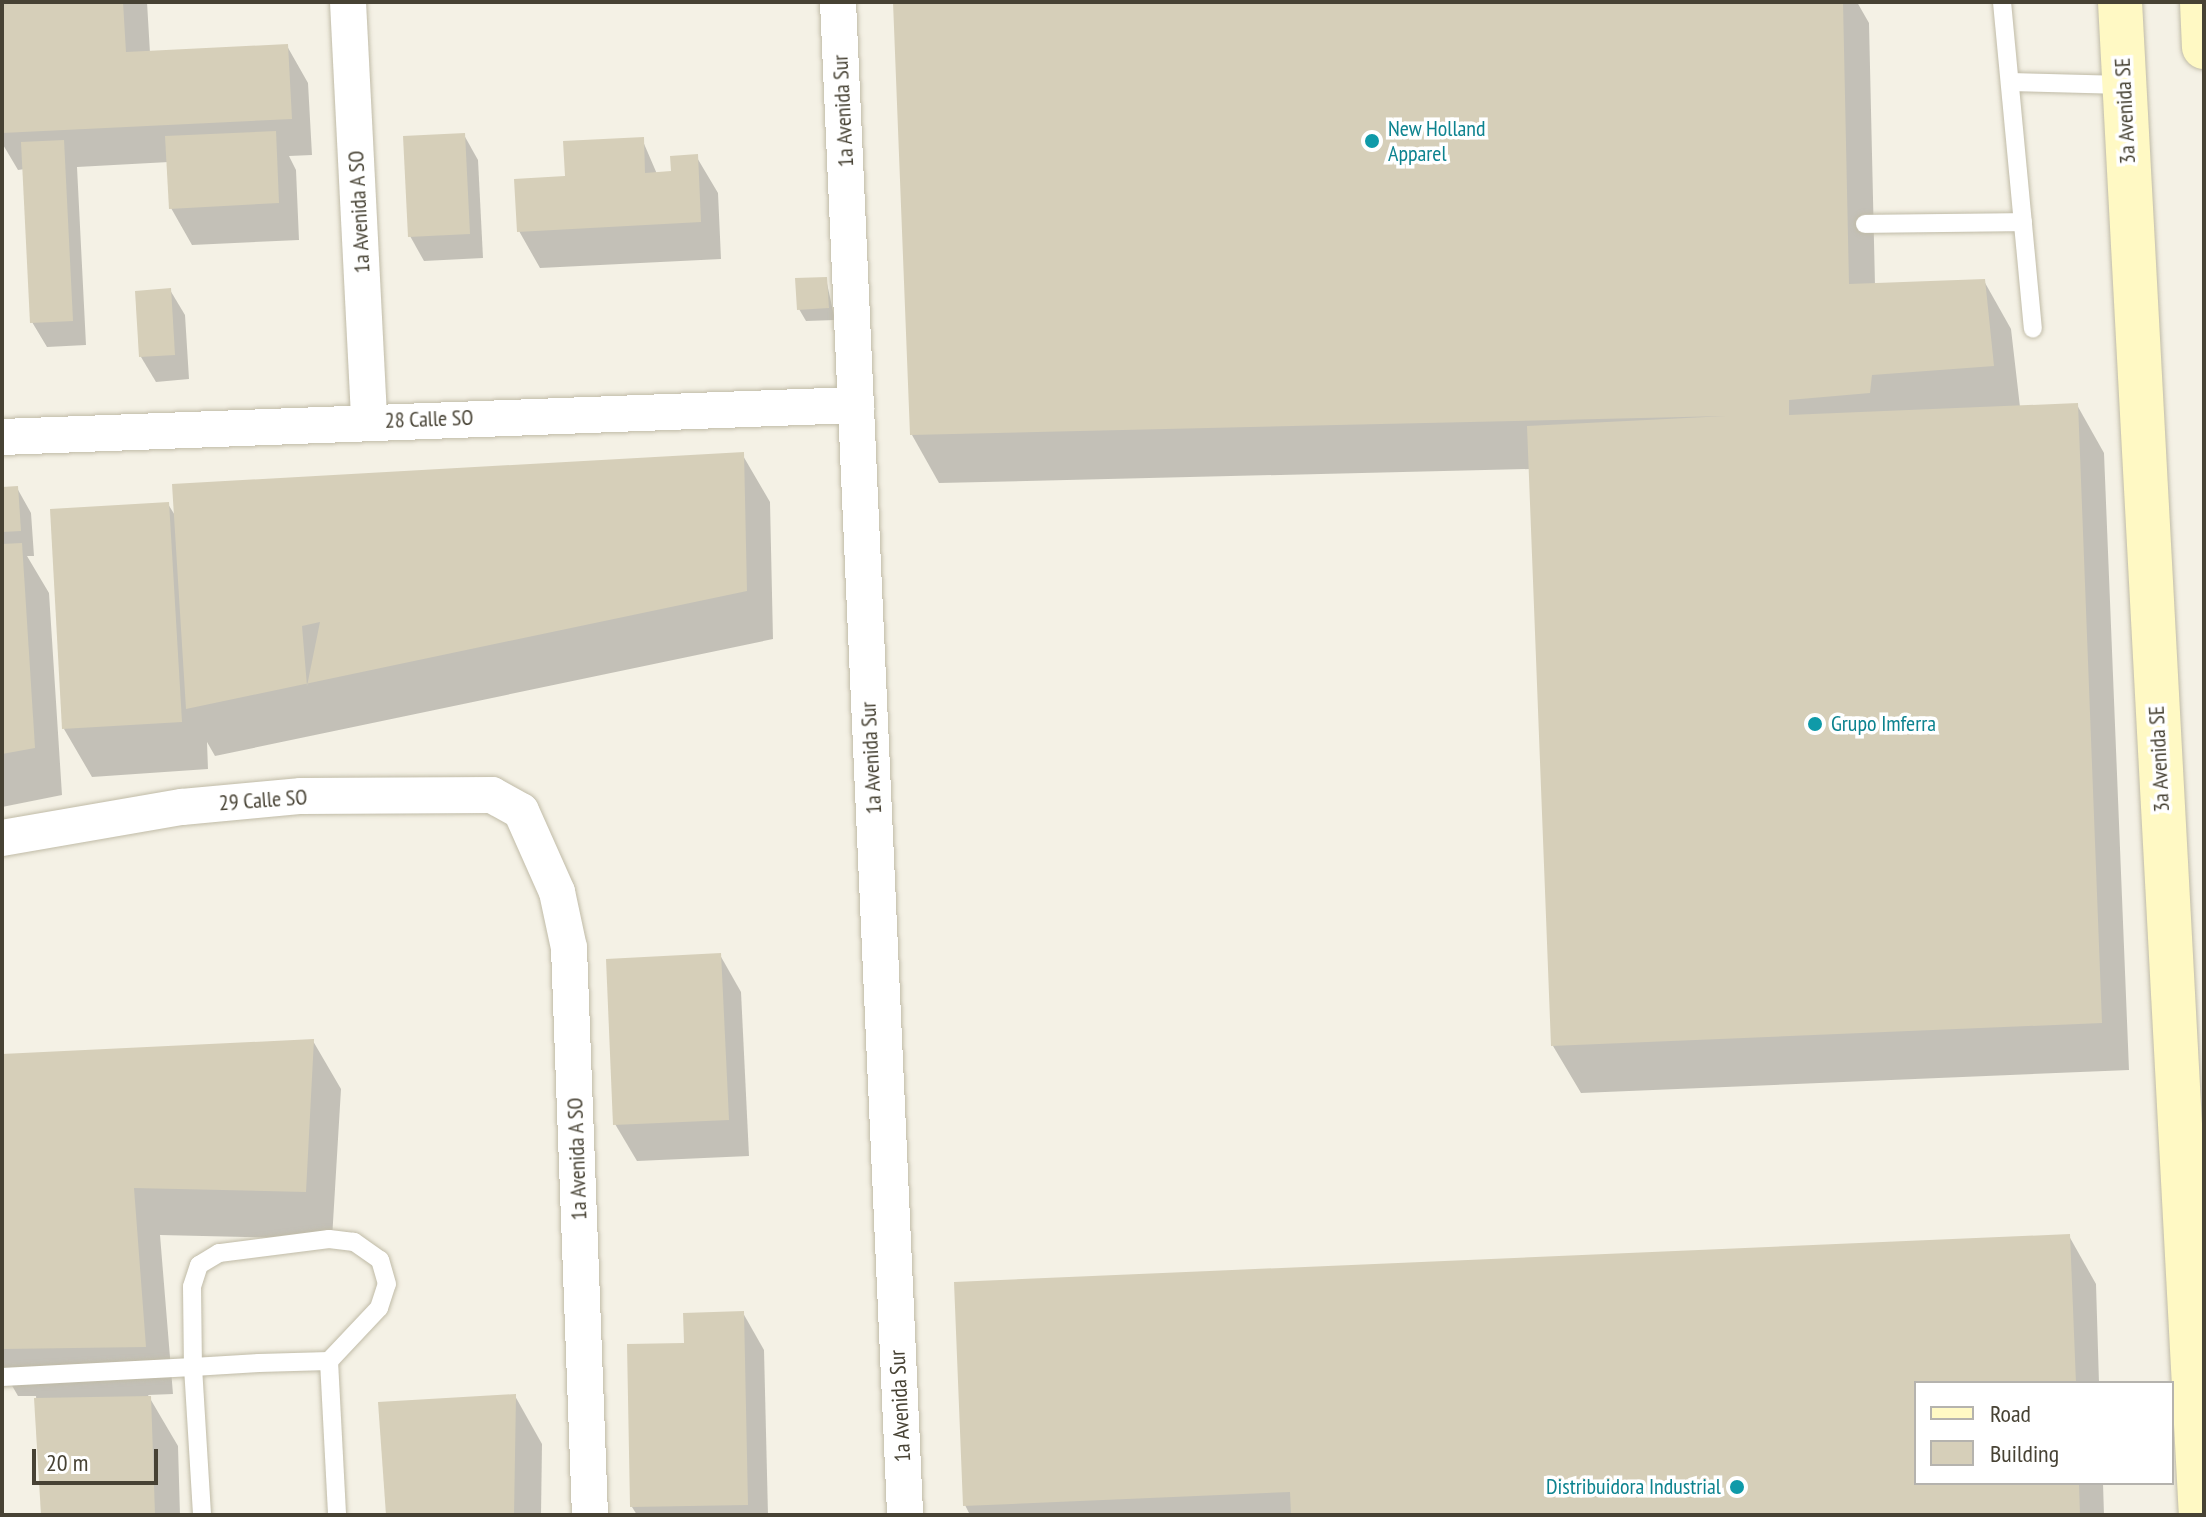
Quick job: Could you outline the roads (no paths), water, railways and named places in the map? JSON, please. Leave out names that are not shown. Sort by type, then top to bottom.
[{"type":"main road","name":"3a Avenida SE","points":[[2120,2],[2201,1515]]},
{"type":"main road","points":[[2202,2],[2204,47]]},
{"type":"street","name":"1a Avenida A SO","points":[[348,2],[369,421]]},
{"type":"street","name":"1a Avenida Sur","points":[[838,2],[905,1515]]},
{"type":"street","name":"28 Calle SO","points":[[2,437],[856,405]]},
{"type":"street","name":"29 Calle SO","points":[[2,838],[182,807],[301,796],[492,795],[521,811]]},
{"type":"street","name":"1a Avenida A SO","points":[[521,811],[557,892],[569,948],[590,1515]]},
{"type":"lane","points":[[2002,2],[2033,329]]},
{"type":"lane","points":[[2010,82],[2124,85]]},
{"type":"lane","points":[[1865,224],[2023,222]]},
{"type":"lane","points":[[2,1377],[193,1367],[329,1361],[379,1308],[387,1284],[380,1260],[354,1242],[329,1239],[219,1253],[199,1265],[192,1287],[193,1367],[202,1515]]},
{"type":"lane","points":[[329,1361],[337,1515]]},
{"type":"place","name":"New Holland Apparel","points":[[1372,141]]},
{"type":"place","name":"Grupo Imferra","points":[[1815,724]]},
{"type":"place","name":"Distribuidora Industrial","points":[[1737,1487]]}]
